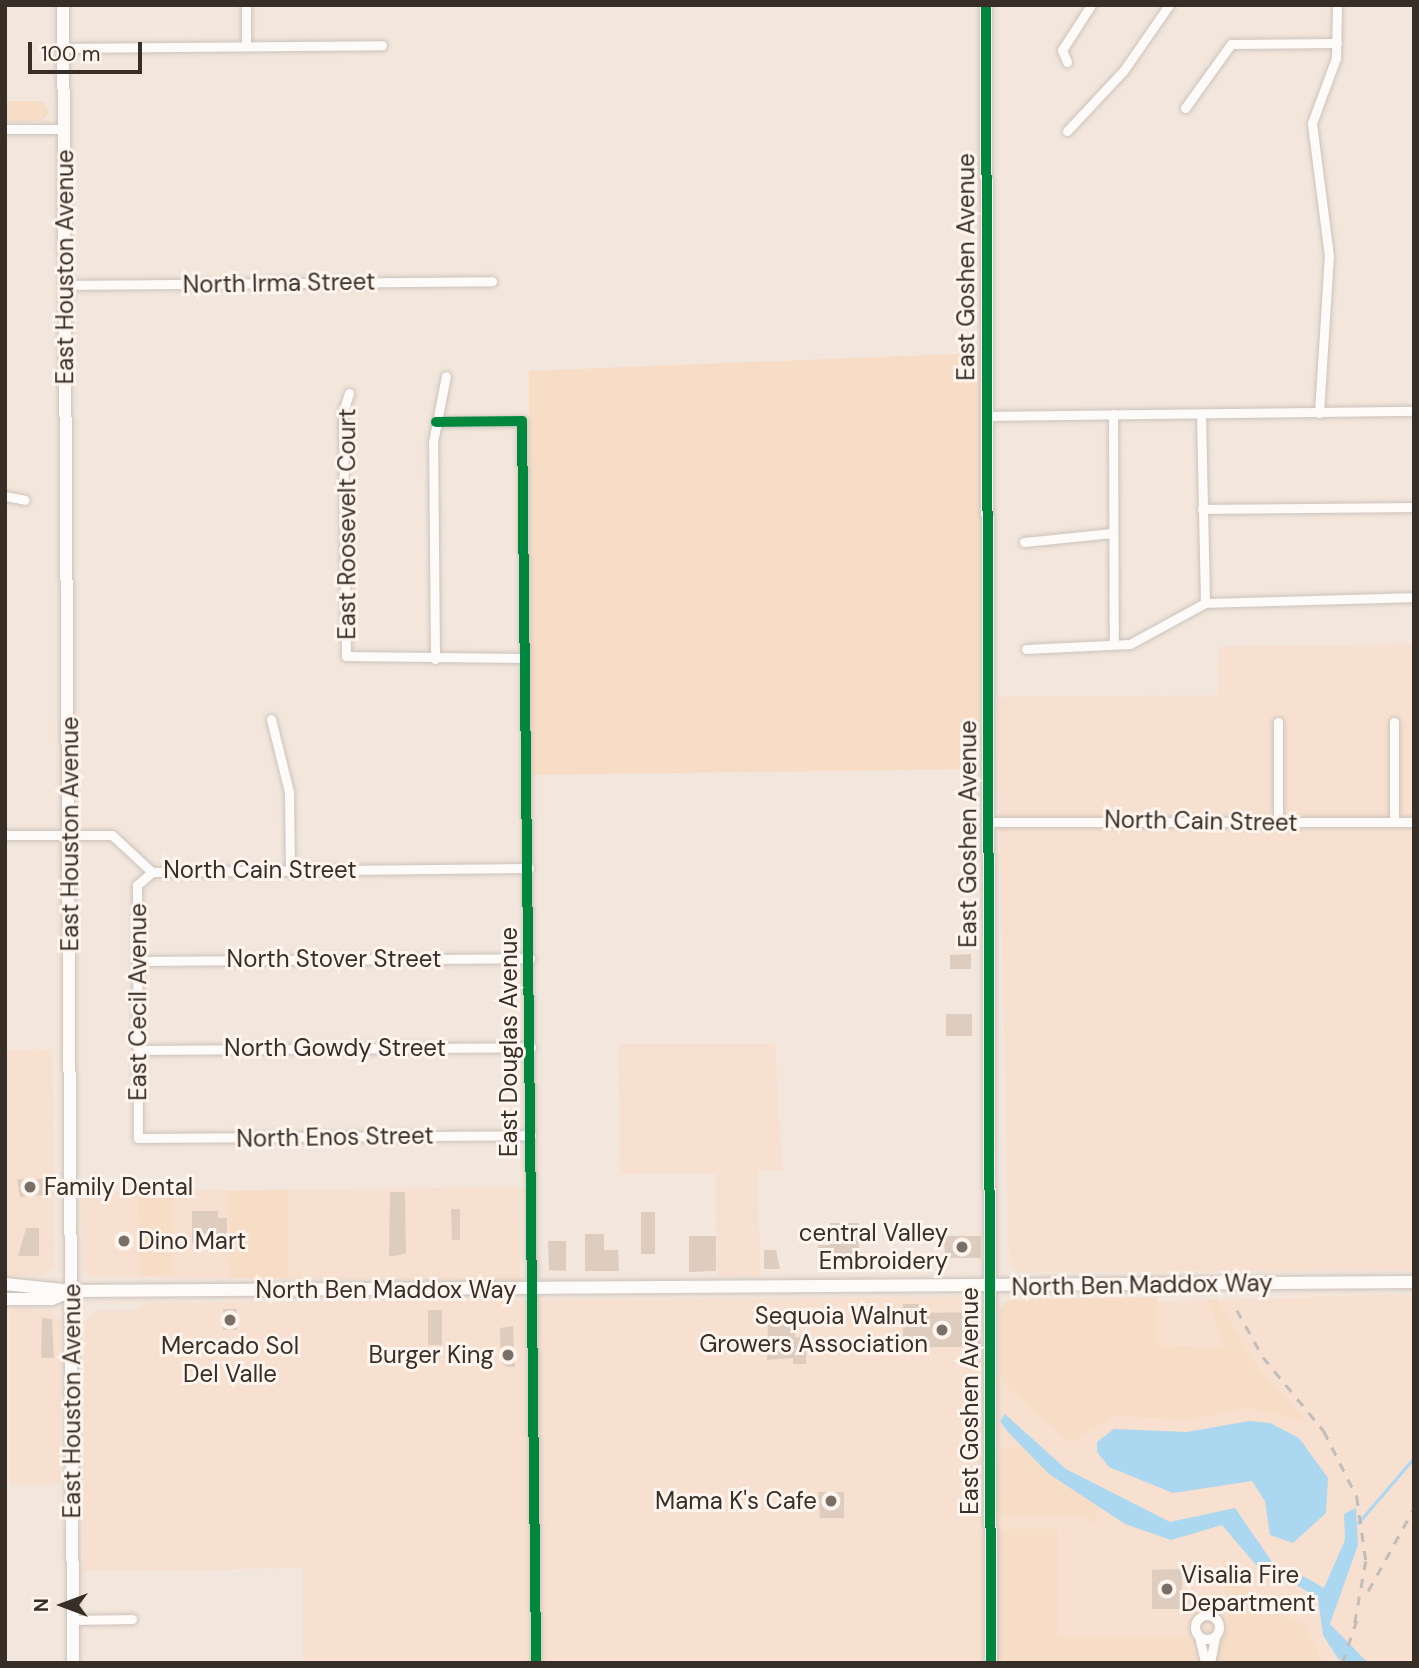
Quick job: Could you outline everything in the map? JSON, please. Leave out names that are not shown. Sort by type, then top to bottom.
[{"type":"main road","name":"East Houston Avenue","points":[[63,5],[71,834],[73,1663]]},
{"type":"main road","name":"East Goshen Avenue","points":[[985,5],[991,1663]]},
{"type":"main road","name":"North Ben Maddox Way","points":[[5,1284],[72,1291],[1414,1282]]},
{"type":"main road","name":"North Ben Maddox Way","points":[[5,1299],[52,1299],[72,1291]]},
{"type":"street","points":[[246,5],[246,46]]},
{"type":"street","points":[[1067,62],[1062,50],[1091,5]]},
{"type":"street","points":[[1067,131],[1124,70],[1169,5]]},
{"type":"street","points":[[1319,412],[1329,256],[1312,133],[1337,43],[1337,5]]},
{"type":"street","points":[[1185,108],[1231,44],[1337,43]]},
{"type":"street","points":[[64,48],[382,45]]},
{"type":"street","points":[[5,129],[64,129]]},
{"type":"street","name":"North Irma Street","points":[[65,285],[492,281]]},
{"type":"street","points":[[446,376],[436,422],[435,659],[524,657]]},
{"type":"street","name":"East Roosevelt Court","points":[[349,393],[343,412],[346,656],[435,659]]},
{"type":"street","points":[[987,416],[1414,411]]},
{"type":"street","points":[[1201,414],[1205,603]]},
{"type":"street","points":[[1113,415],[1114,644]]},
{"type":"street","name":"East Douglas Avenue","points":[[436,422],[522,421],[536,1663]]},
{"type":"street","points":[[5,496],[25,500]]},
{"type":"street","points":[[1202,509],[1414,507]]},
{"type":"street","points":[[1024,542],[1113,533]]},
{"type":"street","points":[[1026,649],[1114,644],[1149,638],[1205,603],[1414,597]]},
{"type":"street","points":[[271,719],[289,792],[290,870]]},
{"type":"street","points":[[1278,722],[1278,823]]},
{"type":"street","points":[[1394,722],[1394,822]]},
{"type":"street","name":"North Cain Street","points":[[989,822],[1414,822]]},
{"type":"street","name":"North Cain Street","points":[[5,835],[116,836],[152,872],[529,868]]},
{"type":"street","name":"East Cecil Avenue","points":[[138,1138],[137,885],[152,872]]},
{"type":"street","name":"North Stover Street","points":[[137,961],[530,958]]},
{"type":"street","name":"North Gowdy Street","points":[[138,1050],[531,1047]]},
{"type":"street","name":"North Enos Street","points":[[138,1138],[531,1135]]},
{"type":"street","points":[[1205,1663],[1196,1623],[1209,1615],[1219,1623],[1210,1663]]},
{"type":"street","points":[[73,1620],[132,1619]]},
{"type":"street","points":[[1199,1636],[1215,1637]]},
{"type":"shaded area","points":[[5,101],[43,101],[49,113],[42,121],[5,122]]},
{"type":"shaded area","points":[[980,353],[980,769],[529,775],[529,371]]},
{"type":"shaded area","points":[[1414,644],[1414,1270],[1018,1272],[1009,1264],[997,697],[1218,695],[1219,647]]},
{"type":"shaded area","points":[[619,1044],[775,1044],[782,1170],[758,1170],[760,1276],[717,1276],[716,1173],[620,1174]]},
{"type":"shaded area","points":[[52,1049],[55,1267],[42,1275],[5,1275],[5,1050]]},
{"type":"shaded area","points":[[523,1187],[520,1281],[90,1277],[83,1267],[82,1192]]},
{"type":"shaded area","points":[[288,1190],[288,1278],[229,1278],[228,1191]]},
{"type":"shaded area","points":[[173,1191],[173,1274],[141,1277],[138,1192]]},
{"type":"shaded area","points":[[1414,1294],[1414,1663],[303,1663],[303,1568],[83,1571],[85,1321],[95,1311],[134,1311],[148,1303],[977,1297],[983,1305],[1004,1306]]},
{"type":"shaded area","points":[[1157,1297],[1157,1345],[1226,1348],[1208,1300],[1217,1299],[1254,1363],[1308,1422],[1247,1408],[1190,1420],[1114,1416],[1071,1443],[1008,1388],[1000,1373],[1000,1311],[1007,1300]]},
{"type":"shaded area","points":[[10,1308],[50,1310],[61,1321],[60,1484],[10,1485]]},
{"type":"shaded area","points":[[1023,1445],[1049,1474],[1098,1507],[1094,1523],[1080,1516],[998,1515],[999,1450]]},
{"type":"shaded area","points":[[998,1529],[1057,1529],[1057,1637],[1188,1637],[1197,1663],[997,1663]]},
{"type":"shaded area","points":[[1223,1556],[1266,1610],[1305,1623],[1323,1663],[1214,1663],[1228,1625]]},
{"type":"water","points":[[1005,1414],[1066,1469],[1170,1522],[1235,1508],[1286,1582],[1262,1572],[1222,1525],[1171,1540],[1125,1524],[1049,1474],[1007,1431],[1000,1421]]},
{"type":"water","points":[[1249,1421],[1270,1423],[1299,1438],[1328,1478],[1326,1513],[1293,1543],[1270,1535],[1265,1501],[1252,1481],[1173,1493],[1109,1467],[1097,1452],[1097,1442],[1114,1429],[1187,1432]]},
{"type":"water","points":[[1356,1508],[1358,1545],[1330,1624],[1368,1663],[1339,1660],[1323,1635],[1318,1598],[1297,1585],[1303,1576],[1324,1588],[1345,1540],[1344,1514]]},
{"type":"building","points":[[971,954],[971,969],[950,969],[950,955]]},
{"type":"building","points":[[946,1014],[972,1014],[972,1036],[946,1036]]},
{"type":"building","name":"Family Dental","points":[[17,1179],[44,1179],[44,1195],[20,1197]]},
{"type":"building","points":[[390,1192],[405,1192],[406,1253],[395,1256],[389,1256]]},
{"type":"building","points":[[451,1209],[460,1209],[460,1240],[452,1240]]},
{"type":"building","points":[[192,1211],[218,1211],[218,1218],[227,1218],[227,1242],[192,1243]]},
{"type":"building","points":[[641,1212],[655,1212],[655,1254],[641,1254]]},
{"type":"building","points":[[830,1223],[859,1223],[859,1266],[818,1270],[818,1245],[830,1245]]},
{"type":"building","points":[[26,1228],[39,1228],[39,1256],[18,1256]]},
{"type":"building","points":[[585,1234],[604,1234],[604,1250],[618,1250],[619,1271],[585,1271]]},
{"type":"building","points":[[689,1236],[716,1236],[716,1271],[689,1272]]},
{"type":"building","name":"central Valley Embroidery","points":[[944,1236],[981,1236],[981,1258],[945,1258]]},
{"type":"building","points":[[548,1241],[566,1241],[566,1271],[549,1270]]},
{"type":"building","points":[[764,1250],[776,1250],[780,1269],[764,1269]]},
{"type":"building","name":"Sequoia Walnut Growers Association","points":[[903,1304],[919,1304],[919,1313],[980,1312],[981,1347],[903,1347]]},
{"type":"building","name":"Mercado Sol Del Valle","points":[[223,1309],[237,1309],[237,1330],[223,1330]]},
{"type":"building","points":[[428,1310],[442,1310],[442,1345],[428,1345]]},
{"type":"building","points":[[768,1315],[795,1318],[795,1337],[806,1337],[806,1364],[793,1364],[793,1358],[767,1360]]},
{"type":"building","points":[[42,1318],[52,1319],[54,1358],[41,1358]]},
{"type":"building","name":"Burger King","points":[[513,1326],[515,1367],[507,1367],[501,1363],[500,1328]]},
{"type":"building","name":"Mama K's Cafe","points":[[818,1492],[844,1492],[844,1518],[820,1518]]},
{"type":"building","name":"Visalia Fire Department","points":[[1182,1569],[1182,1609],[1152,1609],[1152,1570]]},
{"type":"waterway","points":[[1358,1523],[1414,1458]]},
{"type":"waterway","points":[[1284,1579],[1298,1581]]},
{"type":"railway","points":[[1237,1310],[1263,1357],[1324,1431],[1357,1497],[1366,1561],[1355,1623]]},
{"type":"railway","points":[[1368,1591],[1414,1508]]},
{"type":"railway","points":[[1342,1663],[1359,1613]]},
{"type":"cycle path","points":[[986,5],[991,1663]]},
{"type":"cycle path","points":[[436,422],[522,421],[536,1663]]},
{"type":"place","name":"Family Dental","points":[[30,1187]]},
{"type":"place","name":"Dino Mart","points":[[124,1241]]},
{"type":"place","name":"central Valley Embroidery","points":[[962,1247]]},
{"type":"place","name":"Mercado Sol Del Valle","points":[[230,1320]]},
{"type":"place","name":"Sequoia Walnut Growers Association","points":[[942,1330]]},
{"type":"place","name":"Burger King","points":[[508,1355]]},
{"type":"place","name":"Mama K's Cafe","points":[[831,1501]]},
{"type":"place","name":"Visalia Fire Department","points":[[1167,1589]]}]
